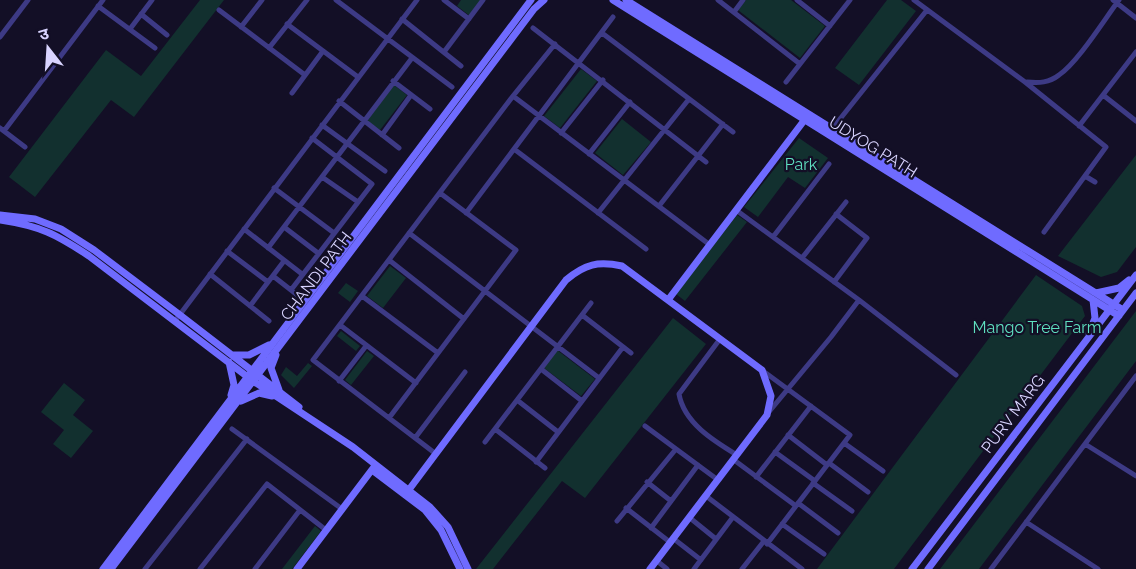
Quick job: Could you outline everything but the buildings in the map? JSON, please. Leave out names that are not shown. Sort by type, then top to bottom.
[{"type":"main road","name":"CHANDI PATH","points":[[276,345],[305,301],[531,0]]},
{"type":"main road","name":"CHANDI PATH","points":[[103,569],[534,9],[544,0]]},
{"type":"main road","name":"UDYOG PATH","points":[[613,0],[806,117],[1094,297]]},
{"type":"main road","name":"UDYOG PATH","points":[[626,0],[806,117],[832,129],[1121,313]]},
{"type":"main road","points":[[668,300],[806,117]]},
{"type":"main road","points":[[0,214],[35,219],[61,229],[94,250],[178,318],[407,493],[441,530],[460,569]]},
{"type":"main road","points":[[0,220],[33,226],[58,235],[178,318]]},
{"type":"main road","points":[[407,493],[566,280],[579,270],[594,264],[608,263],[622,266],[762,370],[771,396],[767,415],[650,569]]},
{"type":"main road","points":[[1086,341],[1095,318],[1094,297],[1119,288],[1136,275]]},
{"type":"main road","name":"PURV MARG","points":[[912,569],[1136,275]]},
{"type":"main road","name":"PURV MARG","points":[[928,569],[1136,293]]},
{"type":"main road","points":[[230,358],[249,355],[276,345]]},
{"type":"main road","points":[[276,345],[271,368],[277,393]]},
{"type":"main road","points":[[230,358],[234,385],[232,402],[259,393],[277,393]]},
{"type":"main road","name":"CHANDI PATH","points":[[111,569],[232,402]]},
{"type":"main road","points":[[297,569],[374,467]]},
{"type":"main road","points":[[407,493],[430,507],[448,527],[468,569]]},
{"type":"street","points":[[0,37],[28,0]]},
{"type":"street","points":[[25,147],[2,130],[103,0]]},
{"type":"street","points":[[130,29],[152,0]]},
{"type":"street","points":[[241,27],[262,0]]},
{"type":"street","points":[[269,48],[307,0]]},
{"type":"street","points":[[336,0],[452,87]]},
{"type":"street","points":[[178,318],[386,38],[417,0]]},
{"type":"street","points":[[444,0],[469,19]]},
{"type":"street","points":[[453,7],[459,0]]},
{"type":"street","points":[[444,52],[483,0]]},
{"type":"street","points":[[717,0],[800,64]]},
{"type":"street","points":[[734,12],[743,0]]},
{"type":"street","points":[[796,0],[830,26]]},
{"type":"street","points":[[786,82],[850,0]]},
{"type":"street","points":[[914,0],[1025,82],[1106,147],[1044,231]]},
{"type":"street","points":[[1025,82],[1041,83],[1059,75],[1071,63],[1116,1],[1136,18]]},
{"type":"street","points":[[98,6],[155,48]]},
{"type":"street","points":[[832,129],[927,9]]},
{"type":"street","points":[[219,10],[305,75]]},
{"type":"street","points":[[141,14],[167,35]]},
{"type":"street","points":[[466,213],[614,17]]},
{"type":"street","points":[[402,19],[461,66]]},
{"type":"street","points":[[287,24],[358,76]]},
{"type":"street","points":[[533,28],[580,62],[706,162]]},
{"type":"street","points":[[602,33],[733,132]]},
{"type":"street","points":[[436,454],[313,360],[555,44]]},
{"type":"street","points":[[292,93],[323,51]]},
{"type":"street","points":[[1079,126],[1136,52]]},
{"type":"street","points":[[268,248],[412,58]]},
{"type":"street","points":[[561,133],[603,80]]},
{"type":"street","points":[[393,81],[430,109]]},
{"type":"street","points":[[382,135],[411,95]]},
{"type":"street","points":[[513,96],[710,245]]},
{"type":"street","points":[[1102,96],[1136,122]]},
{"type":"street","points":[[598,213],[689,99]]},
{"type":"street","points":[[339,101],[399,148]]},
{"type":"street","points":[[589,154],[630,102]]},
{"type":"street","points":[[658,206],[723,124]]},
{"type":"street","points":[[322,125],[385,171]]},
{"type":"street","points":[[291,290],[372,184],[312,138]]},
{"type":"street","points":[[514,149],[646,249]]},
{"type":"street","points":[[773,237],[829,164]]},
{"type":"street","points":[[1084,176],[1095,182]]},
{"type":"street","points":[[322,177],[358,202]]},
{"type":"street","points":[[274,188],[334,233]]},
{"type":"street","points":[[389,418],[516,250],[440,193]]},
{"type":"street","points":[[802,258],[846,202]]},
{"type":"street","points":[[736,210],[859,300],[956,375]]},
{"type":"street","points":[[834,282],[867,238],[836,214]]},
{"type":"street","points":[[284,227],[318,253]]},
{"type":"street","points":[[243,230],[302,274]]},
{"type":"street","points":[[409,233],[599,378]]},
{"type":"street","points":[[227,251],[268,282]]},
{"type":"street","points":[[389,260],[464,319]]},
{"type":"street","points":[[250,306],[284,261]]},
{"type":"street","points":[[210,274],[269,321]]},
{"type":"street","points":[[273,276],[305,301]]},
{"type":"street","points":[[362,296],[438,353]]},
{"type":"street","points":[[767,415],[859,300]]},
{"type":"street","points":[[485,442],[591,303]]},
{"type":"street","points":[[582,315],[631,353]]},
{"type":"street","points":[[340,325],[416,382]]},
{"type":"street","points":[[720,339],[679,394],[680,401],[705,435],[735,457],[756,477],[838,533]]},
{"type":"street","points":[[339,381],[366,346]]},
{"type":"street","points":[[536,462],[623,347]]},
{"type":"street","points":[[541,369],[582,401]]},
{"type":"street","points":[[742,569],[782,524],[850,435],[762,370]]},
{"type":"street","points":[[415,438],[465,372]]},
{"type":"street","points":[[991,569],[1136,376]]},
{"type":"street","points":[[517,400],[558,432]]},
{"type":"street","points":[[756,477],[811,406]]},
{"type":"street","points":[[645,426],[718,480]]},
{"type":"street","points":[[232,429],[342,509]]},
{"type":"street","points":[[495,429],[545,468]]},
{"type":"street","points":[[788,435],[868,492]]},
{"type":"street","points":[[145,569],[247,439]]},
{"type":"street","points":[[844,443],[883,471]]},
{"type":"street","points":[[1085,444],[1136,476]]},
{"type":"street","points":[[617,521],[676,449]]},
{"type":"street","points":[[775,452],[852,512]]},
{"type":"street","points":[[651,528],[698,465]]},
{"type":"street","points":[[647,483],[671,501]]},
{"type":"street","points":[[200,569],[267,484],[326,530]]},
{"type":"street","points":[[706,496],[802,569]]},
{"type":"street","points":[[626,508],[651,528],[700,560]]},
{"type":"street","points":[[255,569],[300,510]]},
{"type":"street","points":[[694,569],[733,517]]},
{"type":"street","points":[[690,518],[716,539]]},
{"type":"street","points":[[1026,522],[1098,569]]},
{"type":"street","points":[[782,524],[824,554]]},
{"type":"street","points":[[657,561],[667,569]]},
{"type":"street","points":[[789,569],[794,563]]},
{"type":"green space","points":[[200,0],[224,0],[134,117],[111,100],[35,197],[9,177],[106,50],[141,76]]},
{"type":"green space","points":[[461,0],[482,0],[470,16],[457,6]]},
{"type":"green space","points":[[746,0],[791,0],[825,26],[800,58],[738,10]]},
{"type":"green space","points":[[887,0],[901,0],[916,11],[859,85],[835,68]]},
{"type":"green space","points":[[581,69],[597,81],[560,128],[544,116]]},
{"type":"green space","points":[[394,85],[407,95],[380,130],[367,121]]},
{"type":"green space","points":[[622,119],[651,142],[623,175],[595,153]]},
{"type":"green space","name":"Park","points":[[799,138],[828,158],[805,188],[788,177],[758,217],[744,207]]},
{"type":"green space","name":"Mango Tree Farm","points":[[1136,155],[1136,247],[1117,272],[1101,277],[1058,256]]},
{"type":"green space","points":[[737,215],[747,222],[685,301],[676,294]]},
{"type":"green space","points":[[390,266],[406,278],[383,308],[367,296]]},
{"type":"green space","name":"Mango Tree Farm","points":[[1036,275],[1082,306],[1085,316],[894,569],[817,569]]},
{"type":"green space","points":[[346,283],[358,291],[350,302],[338,293]]},
{"type":"green space","name":"Mango Tree Farm","points":[[1136,311],[1136,361],[979,569],[940,569]]},
{"type":"green space","points":[[673,318],[706,344],[585,498],[562,481],[493,569],[476,569]]},
{"type":"green space","points":[[341,331],[360,346],[356,351],[337,336]]},
{"type":"green space","points":[[557,350],[595,379],[581,396],[544,368]]},
{"type":"green space","points":[[367,351],[374,356],[351,385],[345,380]]},
{"type":"green space","points":[[308,363],[312,366],[294,388],[281,375],[286,367],[297,376]]},
{"type":"green space","points":[[64,383],[85,400],[73,415],[93,431],[71,458],[53,444],[64,430],[41,412]]},
{"type":"green space","points":[[315,526],[321,531],[292,569],[282,569]]}]
